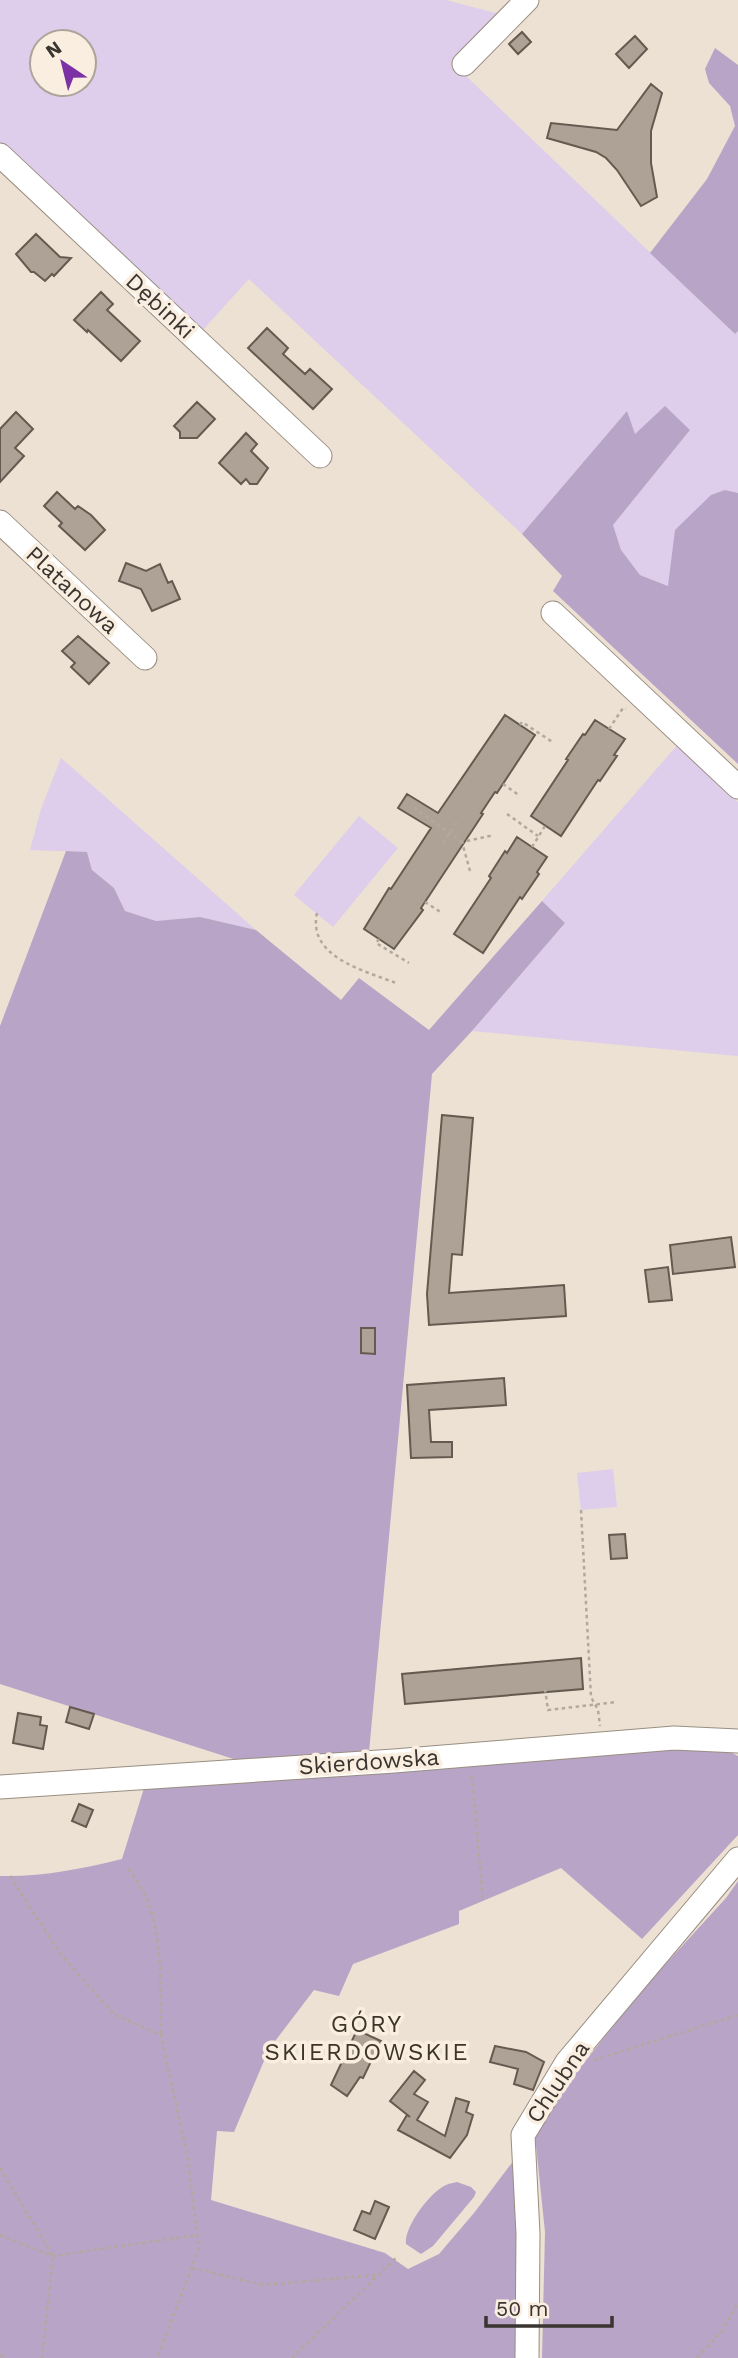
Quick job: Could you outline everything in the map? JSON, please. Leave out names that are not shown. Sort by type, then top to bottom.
[{"type":"street","points":[[464,64],[527,0]]},
{"type":"street","name":"Dębinki","points":[[0,155],[320,456]]},
{"type":"street","name":"Platanowa","points":[[0,522],[145,658]]},
{"type":"street","points":[[553,613],[738,787]]},
{"type":"street","name":"Skierdowska","points":[[0,1787],[470,1755],[674,1738],[738,1741]]},
{"type":"street","name":"Chlubna","points":[[527,2358],[528,2234],[523,2135],[567,2062],[738,1859]]},
{"type":"path","points":[[609,729],[623,708],[626,710],[639,695]]},
{"type":"path","points":[[520,725],[522,722],[554,743]]},
{"type":"path","points":[[503,784],[520,796]]},
{"type":"path","points":[[414,808],[462,842],[470,871]]},
{"type":"path","points":[[507,814],[538,836]]},
{"type":"path","points":[[443,843],[457,822]]},
{"type":"path","points":[[532,847],[545,826]]},
{"type":"path","points":[[462,842],[494,835]]},
{"type":"path","points":[[425,902],[442,913]]},
{"type":"path","points":[[317,913],[314,924],[321,943],[342,962],[396,982]]},
{"type":"path","points":[[379,939],[376,943],[409,963]]},
{"type":"path","points":[[581,1510],[591,1697],[597,1710],[603,1745]]},
{"type":"path","points":[[545,1689],[548,1710],[617,1702]]},
{"type":"path","points":[[470,1755],[483,1901]]},
{"type":"path","points":[[128,1869],[140,1883],[157,1929],[161,2035],[188,2159],[199,2249],[157,2358]]},
{"type":"path","points":[[10,1876],[61,1955],[115,2015],[161,2035]]},
{"type":"path","points":[[593,2060],[738,2015]]},
{"type":"path","points":[[0,2168],[53,2256],[42,2358]]},
{"type":"path","points":[[0,2235],[53,2256],[197,2235]]},
{"type":"path","points":[[292,2358],[398,2256]]},
{"type":"path","points":[[192,2268],[263,2285],[378,2275]]},
{"type":"path","points":[[697,2358],[722,2332],[738,2303]]},
{"type":"path","points":[[0,2355],[6,2358]]},
{"type":"shaded area","points":[[0,0],[446,0],[503,15],[464,74],[735,334],[738,331],[738,493],[725,490],[669,586],[640,575],[621,550],[613,525],[690,430],[665,407],[635,435],[627,411],[522,534],[249,279],[201,332],[0,146]]},
{"type":"shaded area","points":[[715,48],[738,65],[738,331],[735,334],[650,253],[707,179],[735,126],[730,106],[709,83],[705,69]]},
{"type":"shaded area","points":[[665,406],[690,430],[613,525],[621,550],[640,575],[668,586],[675,530],[711,495],[725,490],[738,493],[738,764],[553,591],[562,576],[522,534],[627,411],[635,434]]},
{"type":"shaded area","points":[[679,743],[738,802],[738,1056],[472,1031],[565,923],[542,901]]},
{"type":"shaded area","points":[[61,758],[256,930],[200,917],[156,921],[125,911],[114,888],[92,870],[87,852],[30,850],[41,809]]},
{"type":"shaded area","points":[[359,816],[398,848],[333,927],[294,895]]},
{"type":"shaded area","points":[[66,851],[87,852],[92,870],[114,888],[125,911],[156,921],[200,917],[256,930],[341,1000],[359,978],[429,1030],[542,901],[565,923],[432,1074],[369,1752],[246,1763],[0,1684],[0,1026]]},
{"type":"shaded area","points":[[613,1469],[617,1507],[581,1510],[577,1473]]},
{"type":"shaded area","points":[[701,1744],[738,1756],[738,1835],[642,1939],[561,1868],[459,1911],[459,1924],[353,1964],[339,1996],[314,1990],[269,2049],[234,2132],[217,2131],[211,2200],[385,2253],[408,2269],[439,2254],[517,2156],[517,2358],[0,2358],[0,1876],[61,1872],[122,1859],[145,1785]]},
{"type":"shaded area","points":[[738,1881],[738,2358],[542,2358],[545,2232],[534,2126],[640,1992],[726,1898]]},
{"type":"shaded area","points":[[457,2182],[471,2187],[476,2192],[474,2197],[433,2246],[421,2254],[406,2244],[409,2229],[419,2211],[433,2195],[446,2185]]},
{"type":"building","points":[[522,32],[531,42],[518,54],[509,44]]},
{"type":"building","points":[[635,36],[647,49],[629,68],[616,54]]},
{"type":"building","points":[[651,84],[662,93],[651,131],[651,163],[657,197],[641,206],[606,158],[596,152],[547,138],[551,123],[617,130]]},
{"type":"building","points":[[36,234],[60,257],[71,258],[54,276],[52,274],[45,281],[31,272],[16,254]]},
{"type":"building","points":[[101,292],[113,304],[107,310],[140,341],[121,361],[74,320]]},
{"type":"building","points":[[267,328],[288,348],[283,354],[305,374],[310,369],[332,389],[313,409],[248,348]]},
{"type":"building","points":[[197,402],[215,419],[197,438],[180,438],[180,432],[174,426]]},
{"type":"building","points":[[16,412],[33,429],[15,448],[24,456],[0,482],[0,429]]},
{"type":"building","points":[[246,433],[257,444],[251,451],[268,468],[257,484],[250,484],[246,479],[241,484],[219,463]]},
{"type":"building","points":[[57,492],[75,509],[78,506],[91,515],[105,530],[85,550],[59,526],[62,523],[44,506]]},
{"type":"building","points":[[126,563],[146,571],[160,564],[168,583],[172,581],[180,599],[152,611],[141,589],[119,581]]},
{"type":"building","points":[[78,636],[109,663],[89,684],[71,667],[75,663],[62,651]]},
{"type":"building","points":[[505,715],[535,735],[481,813],[483,814],[421,908],[423,910],[394,949],[364,929],[431,828],[398,808],[407,794],[438,813]]},
{"type":"building","points":[[595,720],[625,739],[614,755],[617,756],[561,836],[531,816],[568,760],[566,759]]},
{"type":"building","points":[[517,837],[547,857],[537,872],[539,874],[522,899],[520,897],[483,953],[454,934],[491,878],[489,876],[505,851],[507,853]]},
{"type":"building","points":[[442,1115],[473,1118],[462,1255],[452,1254],[449,1293],[564,1285],[566,1316],[429,1325],[427,1294]]},
{"type":"building","points":[[731,1237],[735,1267],[673,1274],[670,1245]]},
{"type":"building","points":[[668,1267],[672,1300],[649,1302],[645,1270]]},
{"type":"building","points":[[361,1328],[375,1328],[375,1354],[361,1353]]},
{"type":"building","points":[[504,1378],[506,1405],[429,1410],[431,1442],[452,1442],[452,1457],[411,1458],[407,1385]]},
{"type":"building","points":[[625,1534],[627,1558],[611,1559],[609,1535]]},
{"type":"building","points":[[581,1658],[583,1689],[405,1704],[402,1674]]},
{"type":"building","points":[[70,1707],[94,1714],[89,1729],[66,1722]]},
{"type":"building","points":[[18,1713],[41,1717],[40,1725],[47,1726],[43,1749],[13,1743]]},
{"type":"building","points":[[79,1804],[93,1810],[86,1827],[72,1821]]},
{"type":"building","points":[[357,2030],[381,2041],[363,2078],[360,2077],[347,2096],[331,2085]]},
{"type":"building","points":[[495,2046],[526,2052],[544,2062],[533,2090],[514,2084],[518,2069],[490,2062]]},
{"type":"building","points":[[414,2071],[425,2080],[414,2094],[428,2102],[417,2120],[445,2136],[456,2098],[469,2102],[466,2112],[473,2115],[467,2135],[450,2158],[398,2130],[407,2115],[410,2117],[390,2101]]},
{"type":"building","points":[[375,2201],[389,2207],[375,2239],[354,2230],[362,2211],[370,2214]]},
{"type":"district","name":"GÓRY SKIERDOWSKIE","points":[[367,2038]]}]
